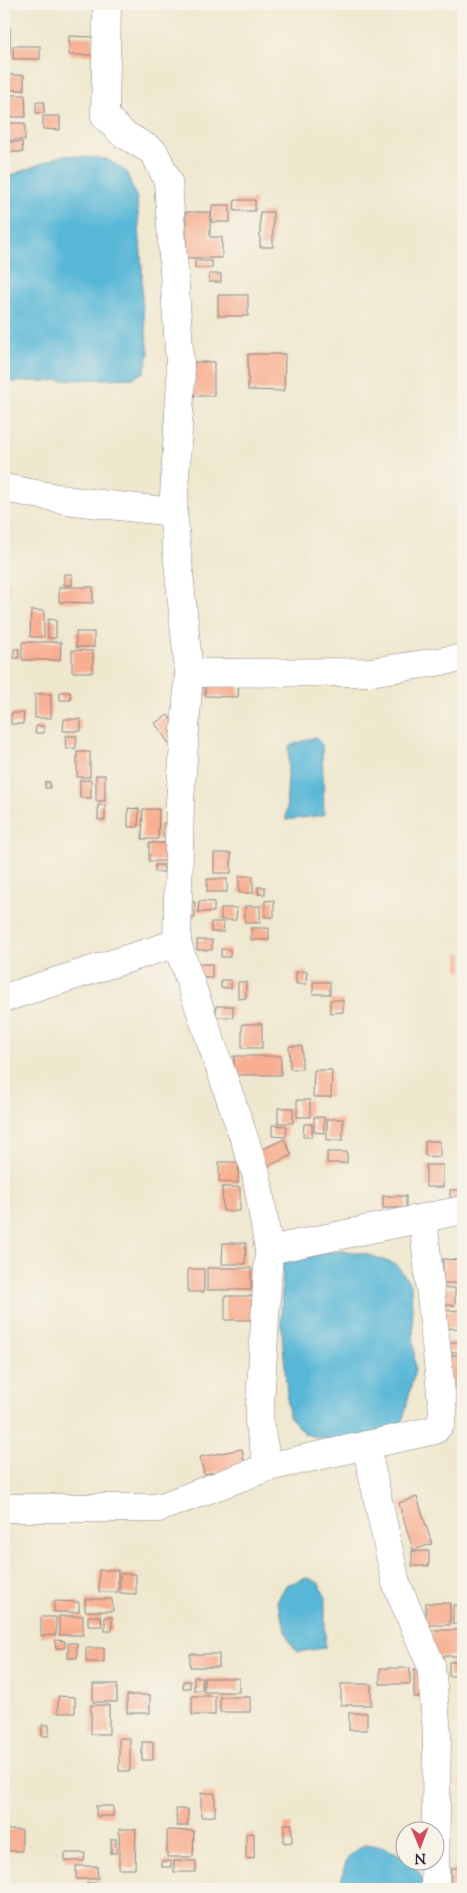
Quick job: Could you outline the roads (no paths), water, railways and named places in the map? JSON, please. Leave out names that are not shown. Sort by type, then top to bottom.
[{"type":"street","points":[[107,4],[105,116],[122,133],[154,152],[168,181],[181,379],[173,512],[189,673],[180,802],[177,942],[256,1173],[269,1250],[259,1422],[268,1467]]},
{"type":"street","points":[[4,488],[73,501],[173,512]]},
{"type":"street","points":[[189,673],[370,672],[463,658]]},
{"type":"street","points":[[4,998],[177,942]]},
{"type":"street","points":[[269,1250],[463,1210]]},
{"type":"street","points":[[4,1508],[159,1508],[268,1467],[435,1430],[441,1423],[443,1412],[423,1218]]},
{"type":"street","points":[[366,1445],[396,1583],[431,1665],[438,1734],[435,1889]]},
{"type":"water","points":[[63,155],[106,159],[126,171],[137,199],[142,268],[142,303],[149,354],[144,372],[133,378],[11,382],[4,371],[4,178]]},
{"type":"water","points":[[315,737],[322,745],[324,815],[286,820],[289,746]]},
{"type":"water","points":[[347,1251],[367,1254],[397,1265],[411,1285],[415,1370],[401,1428],[336,1442],[305,1434],[289,1417],[281,1319],[283,1262],[293,1253]]},
{"type":"water","points":[[307,1578],[319,1583],[325,1597],[325,1648],[297,1652],[289,1641],[277,1601],[286,1585]]},
{"type":"water","points":[[367,1844],[394,1852],[394,1870],[417,1870],[423,1879],[426,1889],[340,1889],[346,1862],[359,1848]]}]
